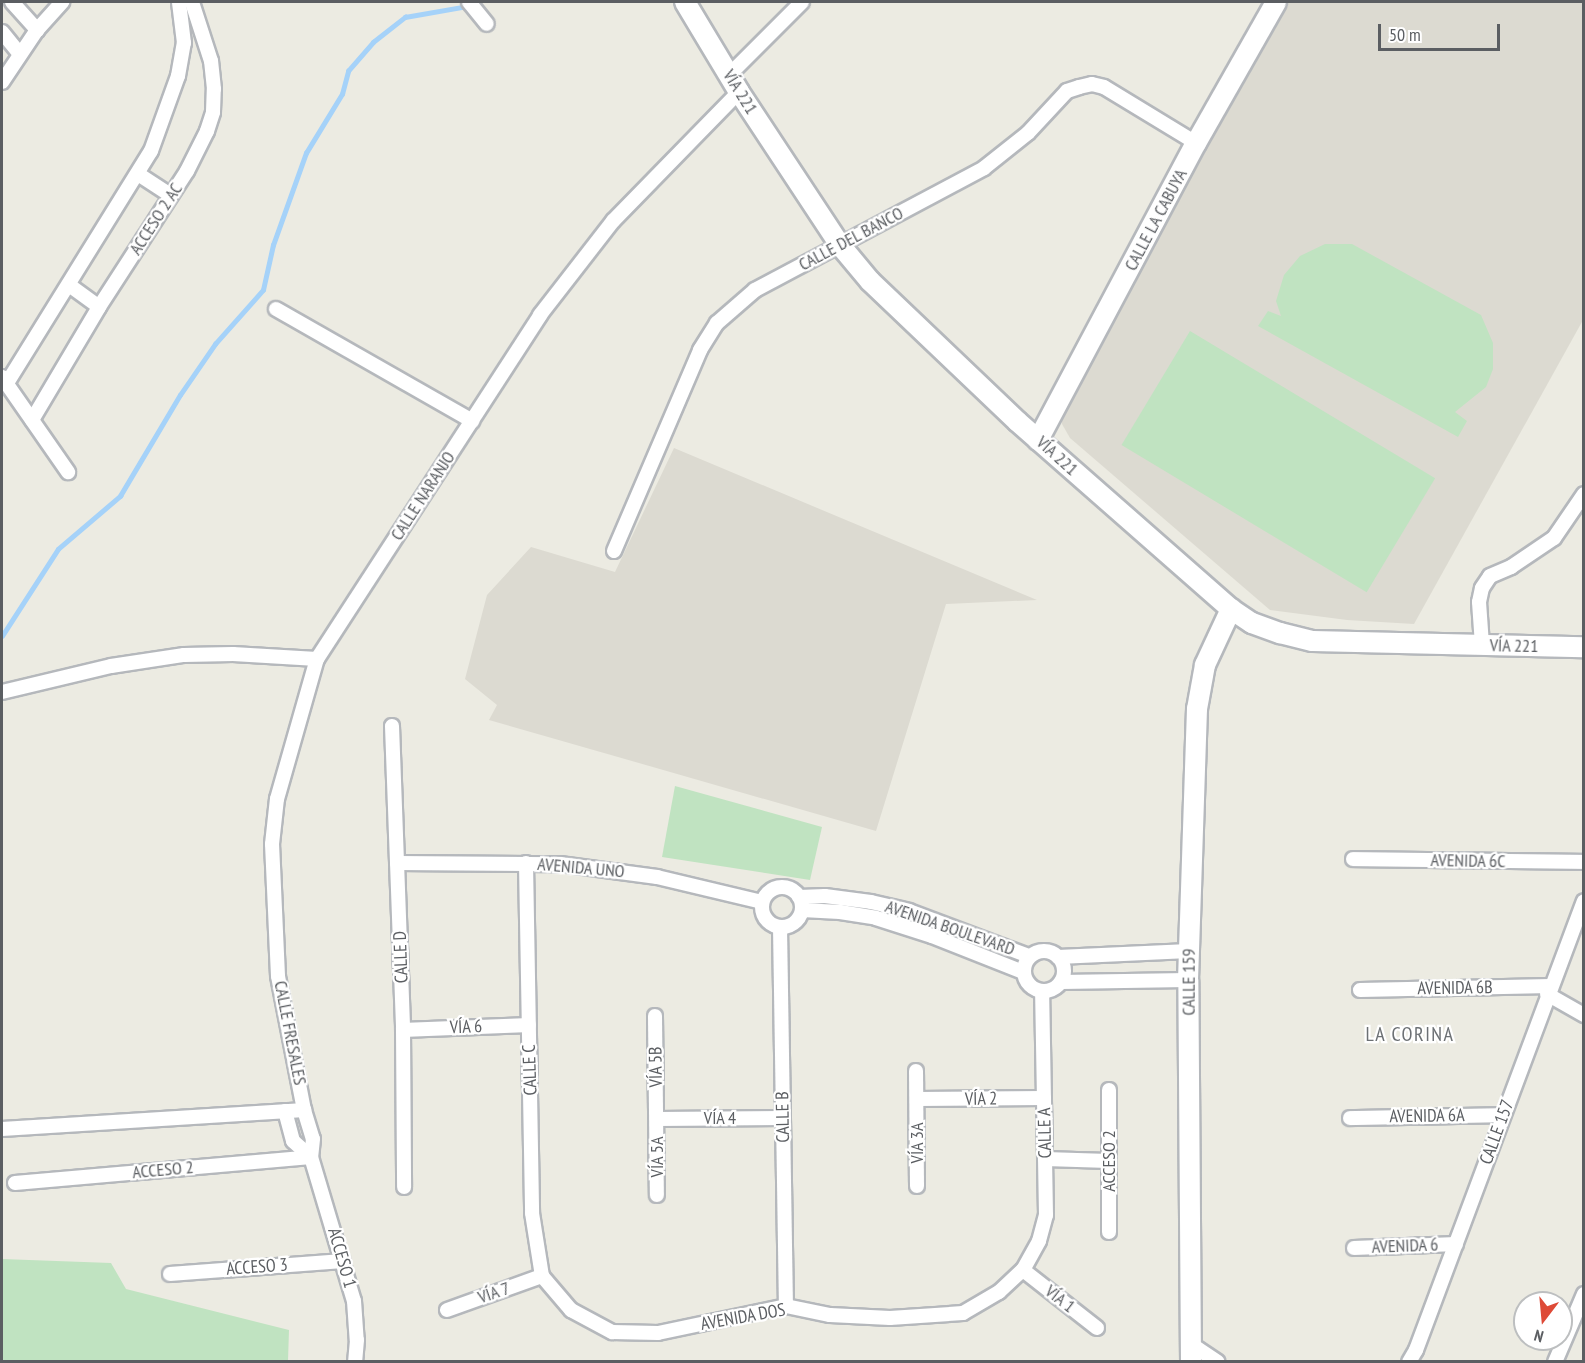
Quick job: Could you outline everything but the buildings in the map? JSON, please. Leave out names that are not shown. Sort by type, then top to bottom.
[{"type":"street","points":[[12,2],[37,30]]},
{"type":"street","points":[[2,82],[37,30],[62,2]]},
{"type":"street","points":[[68,472],[4,380],[69,285],[138,174],[164,122],[178,76],[184,43],[179,2]]},
{"type":"street","name":"ACCESO 2 AC","points":[[32,420],[99,307],[201,146],[213,112],[214,89],[205,40],[192,2]]},
{"type":"street","points":[[469,2],[487,24]]},
{"type":"street","name":"VÍA 221","points":[[685,2],[739,92],[840,244],[870,281],[1038,440],[1231,609],[1261,626],[1312,641],[1584,647]]},
{"type":"street","points":[[729,75],[802,2]]},
{"type":"street","name":"CALLE LA CABUYA","points":[[1038,440],[1196,143],[1276,2]]},
{"type":"street","points":[[2,32],[20,54]]},
{"type":"street","points":[[184,43],[205,40]]},
{"type":"street","name":"CALLE DEL BANCO","points":[[614,551],[700,350],[717,323],[755,290],[984,168],[1028,133],[1067,92],[1079,87],[1092,84],[1104,87],[1196,143]]},
{"type":"street","name":"CALLE NARANJO","points":[[317,659],[540,315],[571,273],[613,221],[739,92]]},
{"type":"street","points":[[138,174],[170,195]]},
{"type":"street","points":[[69,285],[99,307]]},
{"type":"street","points":[[276,309],[472,421]]},
{"type":"street","points":[[1482,645],[1479,602],[1482,588],[1490,576],[1511,567],[1554,538],[1584,494]]},
{"type":"street","name":"CALLE 159","points":[[1191,1353],[1188,980],[1197,709],[1205,665],[1231,609]]},
{"type":"street","points":[[2,692],[111,666],[184,655],[232,654],[317,659]]},
{"type":"street","name":"CALLE FRESALES","points":[[2,1129],[304,1110],[278,976],[271,853],[278,799],[317,659]]},
{"type":"street","name":"CALLE D","points":[[392,726],[403,1030],[404,1187]]},
{"type":"street","name":"AVENIDA 6C","points":[[1353,859],[1584,862]]},
{"type":"street","name":"AVENIDA UNO","points":[[398,863],[560,864],[657,876],[762,902]]},
{"type":"street","name":"CALLE C","points":[[526,863],[532,1213],[542,1276]]},
{"type":"street","points":[[774,888],[790,888],[800,903],[791,925],[780,927],[771,924],[764,917],[762,902],[768,892],[774,888]]},
{"type":"street","name":"AVENIDA BOULEVARD","points":[[800,903],[825,896],[871,902],[909,911],[1029,956]]},
{"type":"street","name":"CALLE 157","points":[[1409,1362],[1416,1350],[1584,901]]},
{"type":"street","name":"AVENIDA BOULEVARD","points":[[800,903],[876,918],[932,936],[1023,972]]},
{"type":"street","name":"CALLE B","points":[[780,927],[786,1306]]},
{"type":"street","points":[[1058,957],[1063,965],[1060,982],[1053,989],[1042,992],[1033,988],[1026,981],[1023,972],[1029,956],[1044,951],[1058,957],[1189,951]]},
{"type":"street","points":[[1060,982],[1188,980]]},
{"type":"street","name":"AVENIDA 6B","points":[[1360,990],[1549,990]]},
{"type":"street","points":[[1549,990],[1584,1015]]},
{"type":"street","name":"CALLE A","points":[[1023,1270],[1039,1241],[1046,1215],[1042,992]]},
{"type":"street","name":"VÍA 5B","points":[[655,1016],[657,1119]]},
{"type":"street","name":"VÍA 6","points":[[403,1030],[529,1025]]},
{"type":"street","name":"VÍA 3A","points":[[916,1071],[917,1186]]},
{"type":"street","name":"ACCESO 2","points":[[1109,1090],[1109,1232]]},
{"type":"street","name":"VÍA 2","points":[[917,1100],[1044,1098]]},
{"type":"street","name":"ACCESO 1","points":[[304,1110],[313,1138],[311,1157],[354,1301],[357,1340],[355,1362]]},
{"type":"street","name":"ACCESO 1","points":[[285,1111],[293,1142],[311,1157]]},
{"type":"street","name":"AVENIDA 6A","points":[[1350,1118],[1503,1115]]},
{"type":"street","name":"VÍA 4","points":[[657,1119],[782,1118]]},
{"type":"street","name":"VÍA 5A","points":[[657,1119],[657,1195]]},
{"type":"street","name":"ACCESO 2","points":[[15,1183],[311,1157]]},
{"type":"street","points":[[1045,1159],[1109,1161]]},
{"type":"street","name":"AVENIDA 6","points":[[1354,1248],[1456,1244]]},
{"type":"street","name":"ACCESO 3","points":[[170,1274],[343,1261]]},
{"type":"street","name":"AVENIDA DOS","points":[[542,1276],[571,1310],[612,1332],[658,1333],[786,1306],[830,1315],[890,1318],[963,1313],[999,1292],[1023,1270]]},
{"type":"street","name":"VÍA 1","points":[[1023,1270],[1097,1328]]},
{"type":"street","name":"VÍA 7","points":[[447,1310],[542,1276]]},
{"type":"street","points":[[1555,1362],[1584,1294]]},
{"type":"street","points":[[1191,1353],[1218,1362]]},
{"type":"shaded area","points":[[1287,2],[1583,2],[1583,320],[1414,624],[1347,620],[1270,610],[1070,438],[1062,424],[1062,412]]},
{"type":"shaded area","points":[[674,448],[1037,600],[946,604],[876,831],[489,720],[497,705],[465,679],[487,595],[531,547],[615,572]]},
{"type":"green space","points":[[1325,244],[1352,244],[1481,315],[1493,343],[1493,369],[1486,387],[1455,412],[1467,421],[1458,437],[1258,326],[1268,311],[1281,316],[1276,301],[1284,275],[1300,256]]},
{"type":"green space","points":[[1190,331],[1435,478],[1367,592],[1121,445]]},
{"type":"green space","points":[[675,786],[822,827],[810,880],[662,857]]},
{"type":"green space","points":[[2,1259],[111,1263],[126,1289],[289,1330],[288,1361],[2,1361]]},
{"type":"waterway","points":[[2,636],[58,549],[120,496],[180,395],[215,344],[263,290],[273,245],[306,153],[342,94],[348,71],[373,42],[405,17],[468,6]]},
{"type":"district","name":"LA CORINA","points":[[1410,1034]]}]
